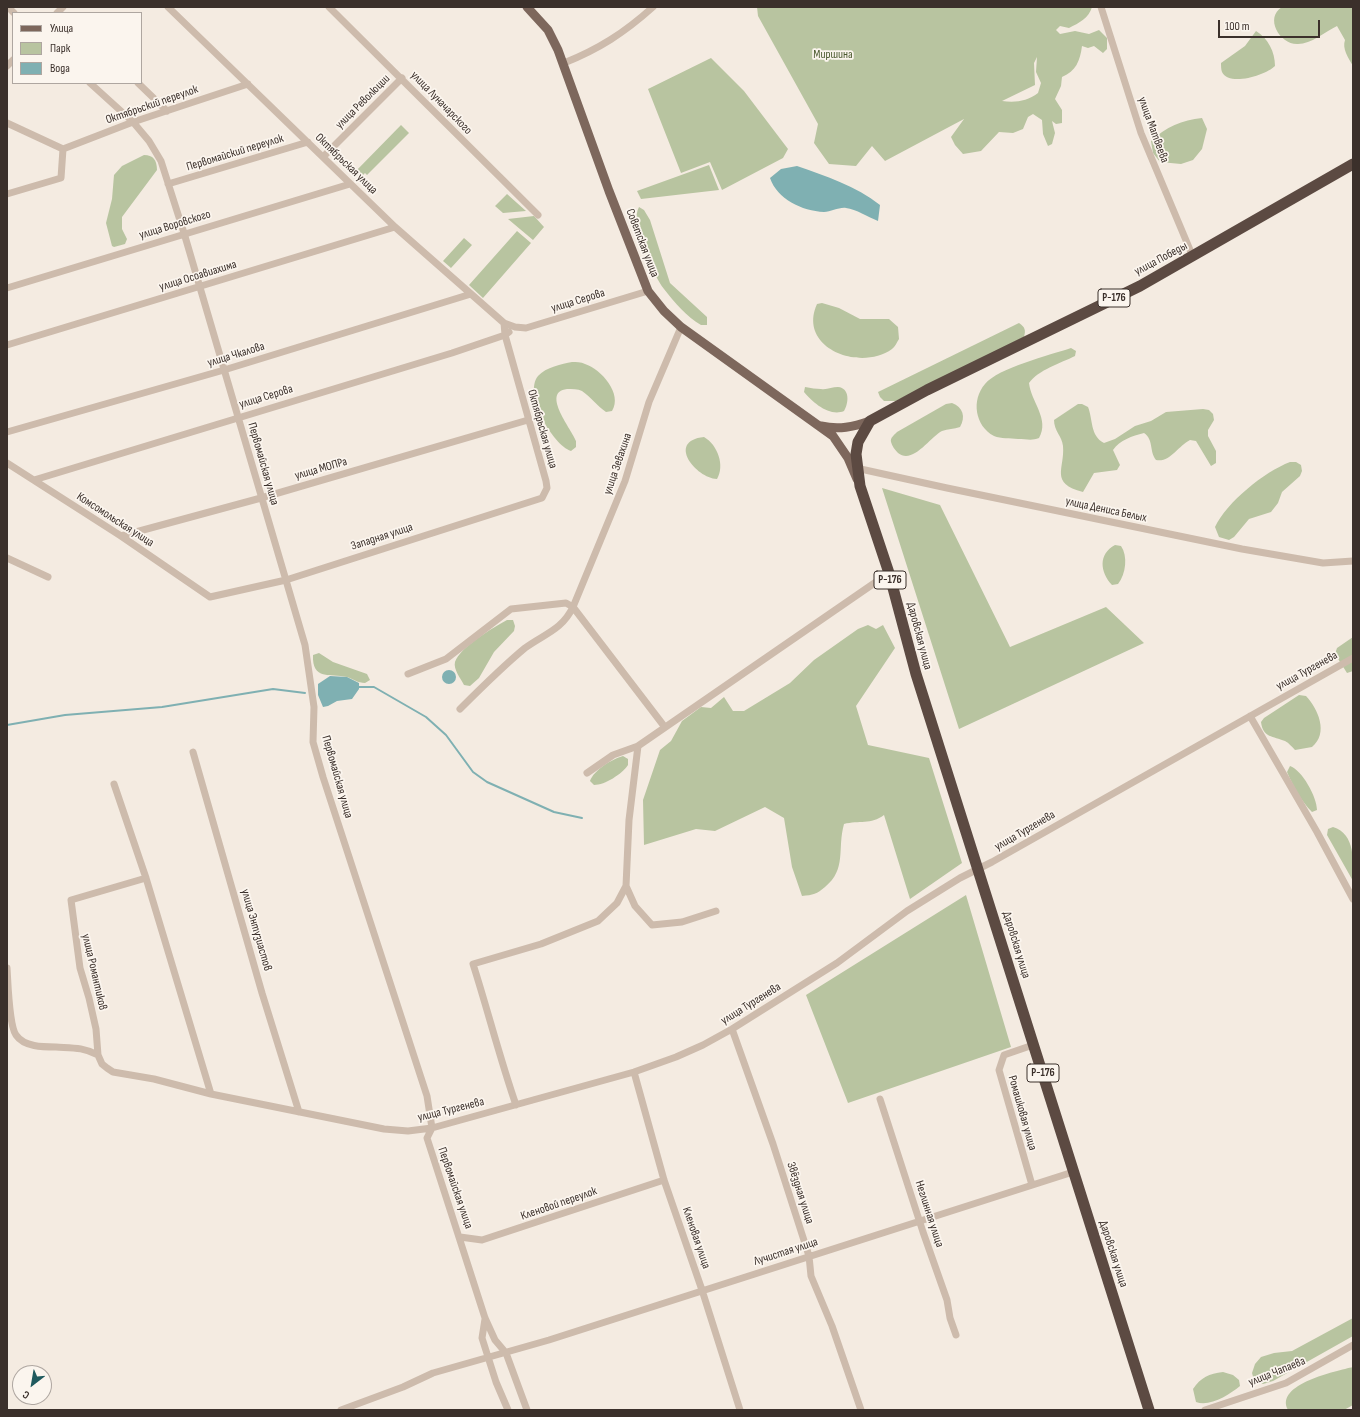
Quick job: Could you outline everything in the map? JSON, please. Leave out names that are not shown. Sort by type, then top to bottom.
[{"type":"highway","name":"улица Победы","points":[[870,421],[927,390],[1079,316],[1193,257],[1353,164]]},
{"type":"highway","name":"Даровская улица","points":[[870,421],[858,442],[856,454],[856,468],[860,486],[889,573],[916,674],[979,869],[1033,1045],[1149,1410]]},
{"type":"main road","name":"Советская улица","points":[[527,7],[548,30],[564,63],[609,191],[648,291],[664,311],[681,327],[833,436],[841,445]]},
{"type":"main road","name":"улица Победы","points":[[846,428],[870,421]]},
{"type":"main road","name":"Советская улица","points":[[818,425],[834,429],[846,428]]},
{"type":"main road","name":"Даровская улица","points":[[841,445],[860,486]]},
{"type":"street","name":"Октябрьская улица","points":[[168,7],[395,227],[504,323],[515,327]]},
{"type":"street","name":"улица Луначарского","points":[[329,7],[538,215]]},
{"type":"street","points":[[564,63],[605,44],[632,26],[653,7]]},
{"type":"street","name":"улица Матвеева","points":[[1101,7],[1141,133],[1193,257]]},
{"type":"street","name":"улица Революции","points":[[323,158],[402,78]]},
{"type":"street","name":"Первомайская улица","points":[[91,84],[133,122],[149,141],[161,161],[239,417],[308,662],[314,707],[313,733],[315,749],[427,1096],[432,1128],[427,1138],[485,1318],[494,1340],[506,1353],[527,1410]]},
{"type":"street","points":[[139,84],[167,111]]},
{"type":"street","name":"Октябрьский переулок","points":[[63,149],[133,122],[248,84]]},
{"type":"street","points":[[7,123],[63,149],[61,178],[7,194]]},
{"type":"street","name":"Первомайский переулок","points":[[168,184],[308,142]]},
{"type":"street","name":"улица Воровского","points":[[7,288],[184,233],[350,184]]},
{"type":"street","name":"улица Осоавиахима","points":[[7,345],[395,227]]},
{"type":"street","name":"улица Серова","points":[[515,327],[526,328],[648,291]]},
{"type":"street","name":"улица Чкалова","points":[[7,432],[224,370],[471,294]]},
{"type":"street","name":"Октябрьская улица","points":[[504,323],[505,335],[546,481]]},
{"type":"street","points":[[505,335],[515,327]]},
{"type":"street","name":"улица Зевахина","points":[[460,709],[488,681],[526,648],[558,628],[570,614],[625,481],[654,390],[681,327]]},
{"type":"street","name":"улица Серова","points":[[34,480],[505,335]]},
{"type":"street","name":"улица МОПРа","points":[[121,536],[261,498],[528,420]]},
{"type":"street","name":"Комсомольская улица","points":[[7,463],[121,536],[210,597]]},
{"type":"street","name":"улица Дениса Белых","points":[[856,468],[977,495],[1242,549],[1323,563],[1353,561]]},
{"type":"street","name":"Западная улица","points":[[210,597],[286,580],[542,498],[547,488],[546,481]]},
{"type":"street","points":[[7,558],[48,577]]},
{"type":"street","points":[[587,773],[613,755],[638,746],[664,726],[889,573]]},
{"type":"street","points":[[408,674],[446,659],[511,609],[566,603],[573,607],[664,726]]},
{"type":"street","name":"улица Тургенева","points":[[98,1055],[102,1064],[113,1072],[154,1079],[211,1094],[384,1129],[408,1131],[432,1128],[634,1072],[676,1057],[732,1029],[837,963],[906,911],[960,878],[979,869],[1353,658]]},
{"type":"street","points":[[1250,716],[1317,832],[1353,899]]},
{"type":"street","points":[[516,1105],[504,1071],[496,1036],[473,964],[540,944],[598,921],[617,902],[626,886],[629,820],[638,746]]},
{"type":"street","name":"улица Энтузиастов","points":[[193,752],[262,993],[299,1112]]},
{"type":"street","points":[[114,784],[146,878],[211,1094]]},
{"type":"street","name":"улица Романтиков","points":[[98,1055],[94,1023],[80,968],[70,900],[146,878]]},
{"type":"street","points":[[626,886],[635,906],[652,925],[682,922],[716,911]]},
{"type":"street","points":[[7,968],[12,1021],[16,1036],[25,1042],[38,1047],[87,1049],[98,1055]]},
{"type":"street","name":"Звёздная улица","points":[[732,1029],[770,1136],[809,1256],[811,1276],[832,1326],[861,1410]]},
{"type":"street","name":"Ромашковая улица","points":[[1032,1185],[998,1070],[1004,1055],[1033,1045]]},
{"type":"street","name":"Кленовая улица","points":[[634,1072],[664,1180],[702,1290],[740,1410]]},
{"type":"street","name":"Неглинная улица","points":[[880,1099],[947,1300],[950,1318],[956,1335]]},
{"type":"street","name":"Лучистая улица","points":[[341,1410],[403,1387],[433,1373],[506,1353],[1073,1172]]},
{"type":"street","name":"Кленовой переулок","points":[[460,1237],[482,1240],[664,1180]]},
{"type":"street","points":[[485,1318],[482,1338],[508,1410]]},
{"type":"street","name":"улица Чапаева","points":[[1205,1410],[1286,1383],[1353,1346]]},
{"type":"green space","name":"Миршина","points":[[757,7],[1092,7],[1089,14],[1080,22],[1069,28],[1060,26],[1056,30],[1060,34],[1075,31],[1089,34],[1099,30],[1107,38],[1107,49],[1103,53],[1094,46],[1088,48],[1082,46],[1080,56],[1074,69],[1062,77],[1061,86],[1055,99],[1062,110],[1062,123],[1056,124],[1052,121],[1055,133],[1052,144],[1048,146],[1043,134],[1042,120],[1033,114],[1028,117],[1023,129],[1013,133],[999,132],[981,151],[963,154],[955,145],[951,137],[964,119],[885,161],[872,146],[856,166],[829,164],[814,143],[818,124],[758,16]],"holes":[[[1037,57],[1036,72],[1041,83],[1038,93],[1021,101],[1002,101],[1035,85],[1034,63]]]},
{"type":"green space","points":[[1282,7],[1353,7],[1353,66],[1344,47],[1345,40],[1337,26],[1313,40],[1298,44],[1291,43],[1280,36],[1274,24],[1274,18]]},
{"type":"green space","points":[[1256,31],[1264,37],[1270,46],[1274,56],[1275,66],[1264,73],[1248,78],[1232,79],[1226,76],[1222,71],[1221,63],[1245,46]]},
{"type":"green space","points":[[711,58],[744,91],[788,149],[783,158],[722,190],[710,162],[681,173],[648,89]]},
{"type":"green space","points":[[1202,118],[1207,129],[1202,149],[1193,160],[1181,164],[1160,162],[1153,153],[1151,141],[1168,128],[1188,120]]},
{"type":"green space","points":[[401,125],[409,133],[367,175],[365,173],[360,178],[354,173]]},
{"type":"green space","points":[[144,155],[150,156],[154,159],[157,170],[122,217],[122,229],[127,239],[125,244],[114,247],[112,246],[106,223],[112,199],[114,175],[122,166]]},
{"type":"green space","points":[[709,165],[719,190],[641,199],[637,191]]},
{"type":"green space","points":[[507,194],[526,211],[503,213],[495,206]]},
{"type":"green space","points":[[639,207],[644,210],[650,220],[670,283],[707,317],[707,325],[701,325],[686,314],[659,282],[644,249],[637,225]]},
{"type":"green space","points":[[534,216],[544,227],[533,240],[508,219]]},
{"type":"green space","points":[[517,231],[531,243],[483,298],[469,285]]},
{"type":"green space","points":[[464,238],[472,245],[451,268],[443,261]]},
{"type":"green space","points":[[822,303],[839,308],[860,319],[889,319],[898,327],[899,339],[892,349],[879,355],[864,358],[835,352],[824,344],[816,333],[813,320],[817,304]]},
{"type":"green space","points":[[1019,323],[1023,326],[1025,332],[1024,337],[896,401],[884,401],[880,397],[878,392]]},
{"type":"green space","points":[[1071,348],[1076,351],[1075,356],[1038,374],[1029,383],[1030,390],[1041,417],[1042,431],[1039,438],[1031,440],[1003,438],[994,436],[988,432],[979,419],[977,412],[978,397],[985,384],[992,378],[1012,367]]},
{"type":"green space","points":[[572,362],[582,363],[598,371],[613,390],[615,404],[612,411],[606,412],[582,391],[577,389],[567,389],[560,392],[557,397],[557,404],[576,441],[576,447],[571,451],[564,447],[556,439],[542,418],[534,394],[534,384],[538,376],[545,370],[554,366]]},
{"type":"green space","points":[[805,387],[815,389],[836,387],[842,388],[845,390],[847,396],[846,408],[844,411],[833,412],[822,408],[804,392]]},
{"type":"green space","points":[[952,403],[959,407],[963,416],[960,427],[942,431],[921,449],[910,455],[904,456],[896,451],[892,445],[891,439],[897,432],[946,404]]},
{"type":"green space","points":[[1078,404],[1088,407],[1094,432],[1099,440],[1104,443],[1115,439],[1135,426],[1151,421],[1166,412],[1203,409],[1209,410],[1213,414],[1214,420],[1208,430],[1208,436],[1216,451],[1216,463],[1211,466],[1196,441],[1190,440],[1170,457],[1156,460],[1149,439],[1144,433],[1127,439],[1113,450],[1120,465],[1117,470],[1094,473],[1083,492],[1072,488],[1062,480],[1061,468],[1063,446],[1055,427],[1054,420]]},
{"type":"green space","points":[[704,437],[713,445],[719,456],[720,468],[717,479],[701,473],[688,459],[686,452],[687,445],[693,440]]},
{"type":"green space","points":[[1290,462],[1296,462],[1301,465],[1302,471],[1300,476],[1282,492],[1278,503],[1271,512],[1249,519],[1234,537],[1229,540],[1219,537],[1215,527],[1221,517],[1237,498],[1258,480]]},
{"type":"green space","points":[[882,488],[940,505],[1010,647],[1106,607],[1144,643],[959,729]]},
{"type":"green space","points":[[1115,545],[1121,546],[1123,550],[1125,555],[1125,565],[1121,580],[1118,584],[1112,585],[1103,569],[1103,558],[1109,549]]},
{"type":"green space","points":[[507,620],[513,620],[515,626],[514,631],[494,652],[479,678],[470,686],[464,685],[455,668],[455,662],[458,656],[478,638]]},
{"type":"green space","points":[[868,625],[876,629],[883,625],[895,648],[856,706],[868,745],[929,758],[962,863],[910,899],[884,815],[870,821],[844,824],[839,866],[832,880],[817,893],[802,896],[792,867],[784,818],[765,807],[715,831],[696,829],[644,845],[643,800],[660,750],[671,741],[682,721],[701,707],[711,708],[724,697],[733,711],[744,711],[790,683],[814,660],[858,629]]},
{"type":"green space","points":[[1353,637],[1353,671],[1347,673],[1335,654],[1337,648]]},
{"type":"green space","points":[[319,653],[333,662],[367,674],[370,680],[362,683],[347,677],[323,674],[319,672],[313,663],[313,655]]},
{"type":"green space","points":[[1299,695],[1306,696],[1314,707],[1318,714],[1321,728],[1320,735],[1312,747],[1295,750],[1285,741],[1266,734],[1261,722],[1264,718]]},
{"type":"green space","points":[[623,756],[628,759],[628,765],[618,775],[598,785],[594,785],[590,781],[595,773],[604,766]]},
{"type":"green space","points":[[1290,766],[1304,778],[1312,791],[1317,810],[1312,812],[1304,803],[1287,772]]},
{"type":"green space","points":[[1333,827],[1346,836],[1352,850],[1353,881],[1327,835],[1328,829]]},
{"type":"green space","points":[[966,895],[1011,1047],[848,1103],[806,995]]},
{"type":"green space","points":[[1353,1318],[1353,1336],[1273,1381],[1263,1384],[1254,1380],[1252,1373],[1255,1364],[1261,1357],[1274,1353],[1292,1351]]},
{"type":"green space","points":[[1353,1367],[1353,1405],[1344,1410],[1288,1410],[1286,1401],[1290,1393],[1298,1386],[1309,1380]]},
{"type":"green space","points":[[1223,1372],[1233,1375],[1239,1380],[1240,1386],[1213,1402],[1196,1402],[1193,1389],[1196,1385],[1206,1377]]},
{"type":"water","points":[[797,166],[840,182],[871,198],[880,205],[878,221],[858,211],[846,208],[824,212],[807,209],[784,198],[773,185],[770,178],[781,169]]},
{"type":"water","points":[[446,670],[452,670],[456,674],[456,680],[452,684],[446,684],[442,680],[442,674]]},
{"type":"water","points":[[330,676],[347,677],[359,683],[359,689],[352,699],[337,701],[323,707],[318,695],[318,684]]},
{"type":"waterway","points":[[357,687],[374,687],[426,717],[446,735],[473,772],[487,782],[554,812],[582,818]]},
{"type":"waterway","points":[[7,725],[65,715],[162,707],[273,689],[305,693]]}]
